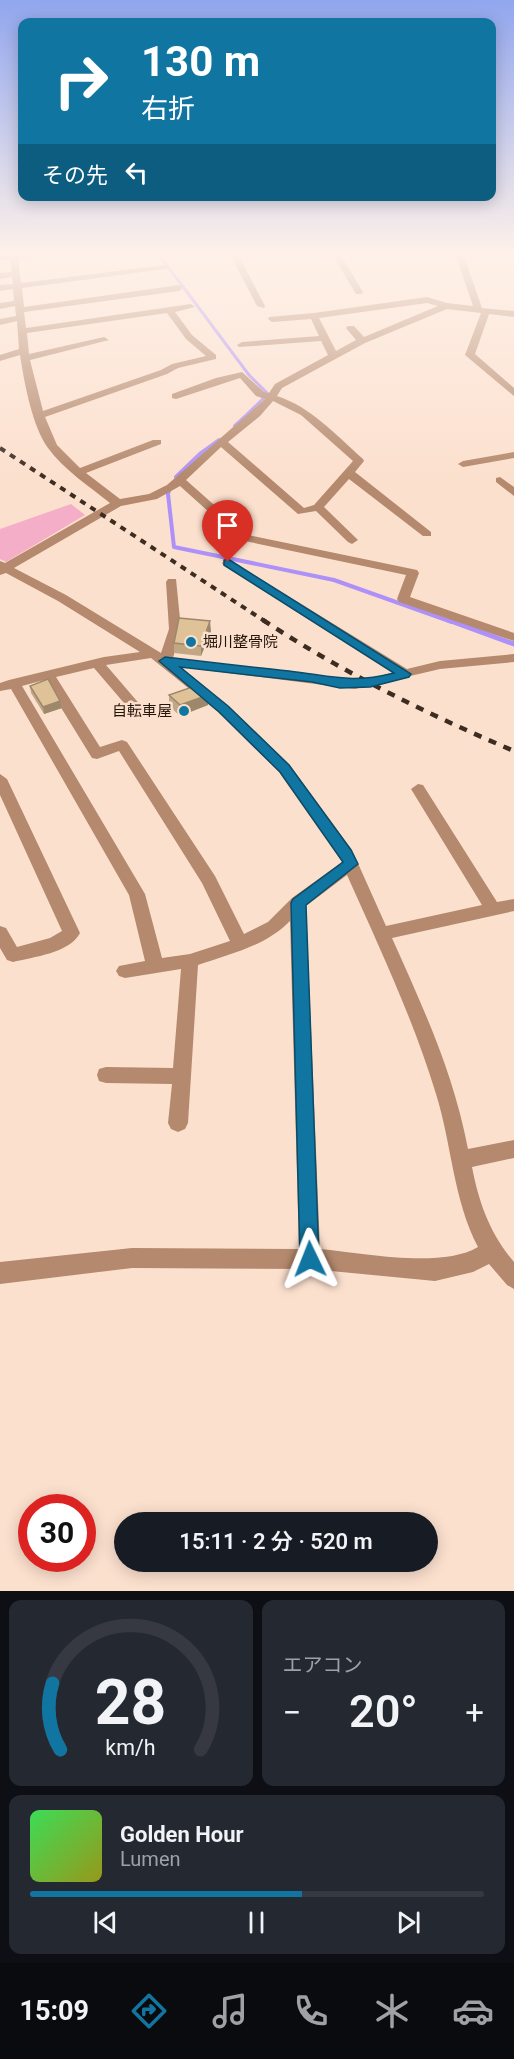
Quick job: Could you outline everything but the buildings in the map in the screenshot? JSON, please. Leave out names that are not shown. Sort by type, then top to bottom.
[{"type":"street","points":[[21,330],[24,355],[39,416],[52,446],[78,472],[118,503]]},
{"type":"street","points":[[39,416],[164,372],[175,366],[213,357],[184,330]]},
{"type":"street","points":[[320,330],[333,356]]},
{"type":"street","points":[[353,330],[362,341]]},
{"type":"street","points":[[2,568],[118,503],[140,499],[172,486],[208,452],[223,443],[278,386],[362,341],[388,330]]},
{"type":"street","points":[[476,330],[470,355],[514,393]]},
{"type":"street","points":[[242,345],[324,338]]},
{"type":"street","points":[[0,358],[104,340]]},
{"type":"street","points":[[176,396],[219,380],[242,375],[267,397],[286,402],[305,414],[359,461],[318,507],[302,512],[223,443]]},
{"type":"street","points":[[78,472],[157,442]]},
{"type":"street","points":[[463,464],[514,454]]},
{"type":"street","points":[[349,473],[427,534]]},
{"type":"street","points":[[500,480],[514,493]]},
{"type":"street","points":[[172,486],[244,538],[413,573],[403,599],[514,637]]},
{"type":"street","points":[[318,507],[352,540]]},
{"type":"street","points":[[228,562],[405,674]]},
{"type":"street","points":[[2,568],[62,598],[159,658],[223,709],[284,768],[351,864],[429,1041],[451,1111],[460,1160],[477,1224],[491,1251],[514,1278]]},
{"type":"street","points":[[159,658],[175,628],[172,582]]},
{"type":"street","points":[[155,966],[137,894],[7,685],[97,663],[159,658],[312,678],[340,684],[370,683],[440,665],[514,658]]},
{"type":"street","points":[[97,663],[135,707]]},
{"type":"street","points":[[48,675],[97,754],[122,745],[209,880],[240,944]]},
{"type":"street","points":[[0,779],[72,933],[55,944],[13,955],[0,932]]},
{"type":"street","points":[[418,789],[493,909]]},
{"type":"street","points":[[125,971],[190,961],[240,944],[274,927],[298,903],[351,864]]},
{"type":"street","points":[[298,903],[310,1259]]},
{"type":"street","points":[[381,934],[514,905]]},
{"type":"street","points":[[178,1123],[190,961]]},
{"type":"street","points":[[106,1075],[181,1076]]},
{"type":"street","points":[[460,1160],[514,1149]]},
{"type":"street","points":[[0,1273],[132,1258],[310,1259],[435,1270],[473,1262],[491,1251]]},
{"type":"shaded area","points":[[71,504],[85,515],[6,562],[0,559],[0,529]]},
{"type":"waterway","points":[[216,330],[249,375],[268,394],[242,419]]},
{"type":"waterway","points":[[235,426],[244,418]]},
{"type":"waterway","points":[[176,477],[201,453],[219,440]]},
{"type":"waterway","points":[[170,487],[168,494],[174,547],[334,580],[452,622]]},
{"type":"waterway","points":[[448,620],[514,644]]},
{"type":"railway","points":[[0,448],[266,622]]},
{"type":"railway","points":[[263,620],[323,657],[386,691],[514,751]]},
{"type":"place","name":"堀川整骨院","points":[[191,642]]},
{"type":"place","name":"自転車屋","points":[[184,711]]},
{"type":"route","points":[[228,562],[405,674],[355,685],[165,661],[223,709],[284,768],[351,864],[298,903],[310,1259]]}]
